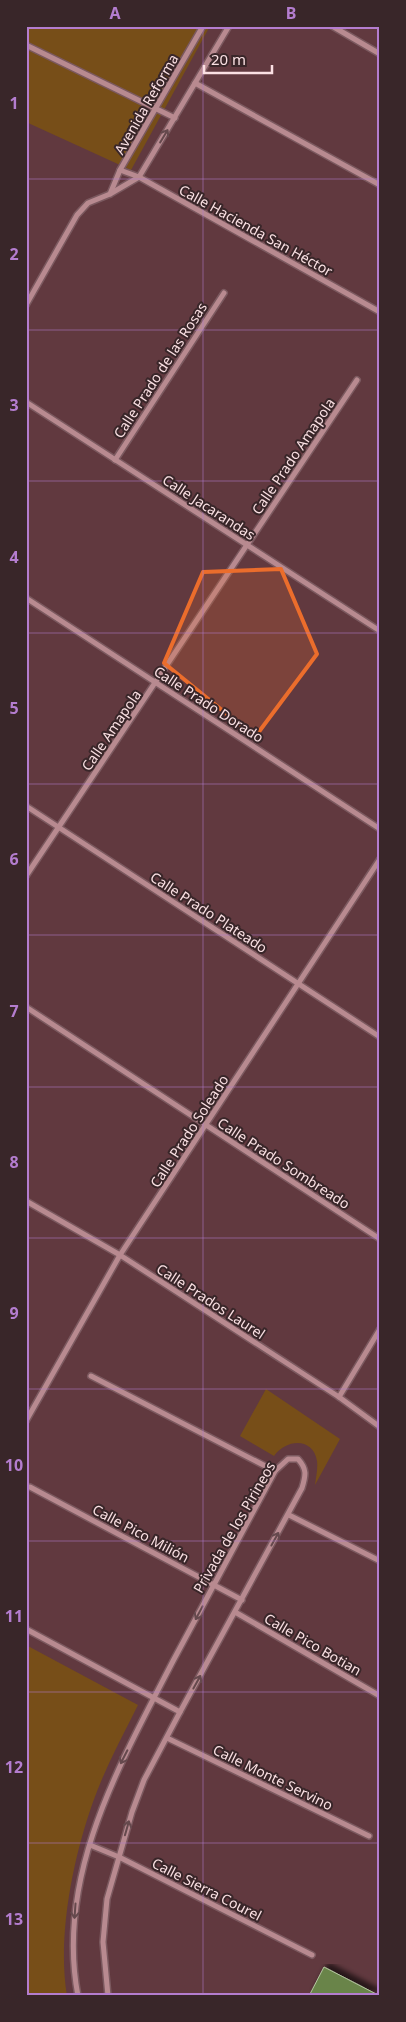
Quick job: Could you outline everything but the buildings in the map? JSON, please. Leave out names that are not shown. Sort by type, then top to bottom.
[{"type":"street","name":"Avenida Reforma","points":[[110,194],[120,170],[203,26]]},
{"type":"street","points":[[26,304],[77,215],[88,203],[110,194],[139,177],[229,26]]},
{"type":"street","points":[[332,26],[380,54]]},
{"type":"street","points":[[26,45],[175,118]]},
{"type":"street","points":[[195,83],[380,185]]},
{"type":"street","name":"Calle Hacienda San Héctor","points":[[120,170],[139,177],[380,312]]},
{"type":"street","name":"Calle Prado de las Rosas","points":[[116,460],[224,293]]},
{"type":"street","name":"Calle Prado Amapola","points":[[247,545],[357,380]]},
{"type":"street","name":"Calle Jacarandas","points":[[26,402],[378,630]]},
{"type":"street","name":"Calle Amapola","points":[[26,876],[247,545]]},
{"type":"street","name":"Calle Prado Dorado","points":[[26,598],[380,829]]},
{"type":"street","points":[[378,630],[380,624]]},
{"type":"street","name":"Calle Prado Plateado","points":[[26,806],[380,1037]]},
{"type":"street","name":"Calle Prado Soleado","points":[[26,1421],[120,1255],[380,859]]},
{"type":"street","name":"Calle Prado Sombreado","points":[[26,1007],[380,1239]]},
{"type":"street","name":"Calle Prados Laurel","points":[[26,1201],[120,1255],[339,1397],[380,1427]]},
{"type":"street","points":[[339,1397],[380,1329]]},
{"type":"street","points":[[91,1376],[275,1472]]},
{"type":"street","name":"Privada de los Pirineos","points":[[78,1996],[74,1976],[73,1948],[76,1894],[104,1800],[154,1698],[275,1472],[288,1459],[298,1459],[305,1467],[306,1475],[302,1488],[144,1780],[132,1812],[106,1899],[103,1942],[108,1996]]},
{"type":"street","name":"Calle Pico Milión","points":[[30,1487],[242,1600]]},
{"type":"street","points":[[289,1515],[380,1561]]},
{"type":"street","name":"Calle Pico Botian","points":[[235,1612],[380,1696]]},
{"type":"street","points":[[26,1629],[180,1712]]},
{"type":"street","name":"Calle Monte Servino","points":[[167,1738],[369,1836]]},
{"type":"street","name":"Calle Sierra Courel","points":[[90,1845],[119,1857],[312,1955]]},
{"type":"highlighted area","points":[[281,569],[317,654],[255,737],[164,663],[203,572]]},
{"type":"shaded area","points":[[26,26],[210,26],[131,170],[26,122]]},
{"type":"shaded area","points":[[266,1389],[340,1439],[315,1485],[317,1461],[314,1453],[305,1444],[299,1443],[285,1446],[274,1456],[240,1436]]},
{"type":"shaded area","points":[[26,1645],[138,1705],[98,1789],[73,1872],[64,1949],[64,1973],[67,1996],[34,1996],[26,1992]]}]
